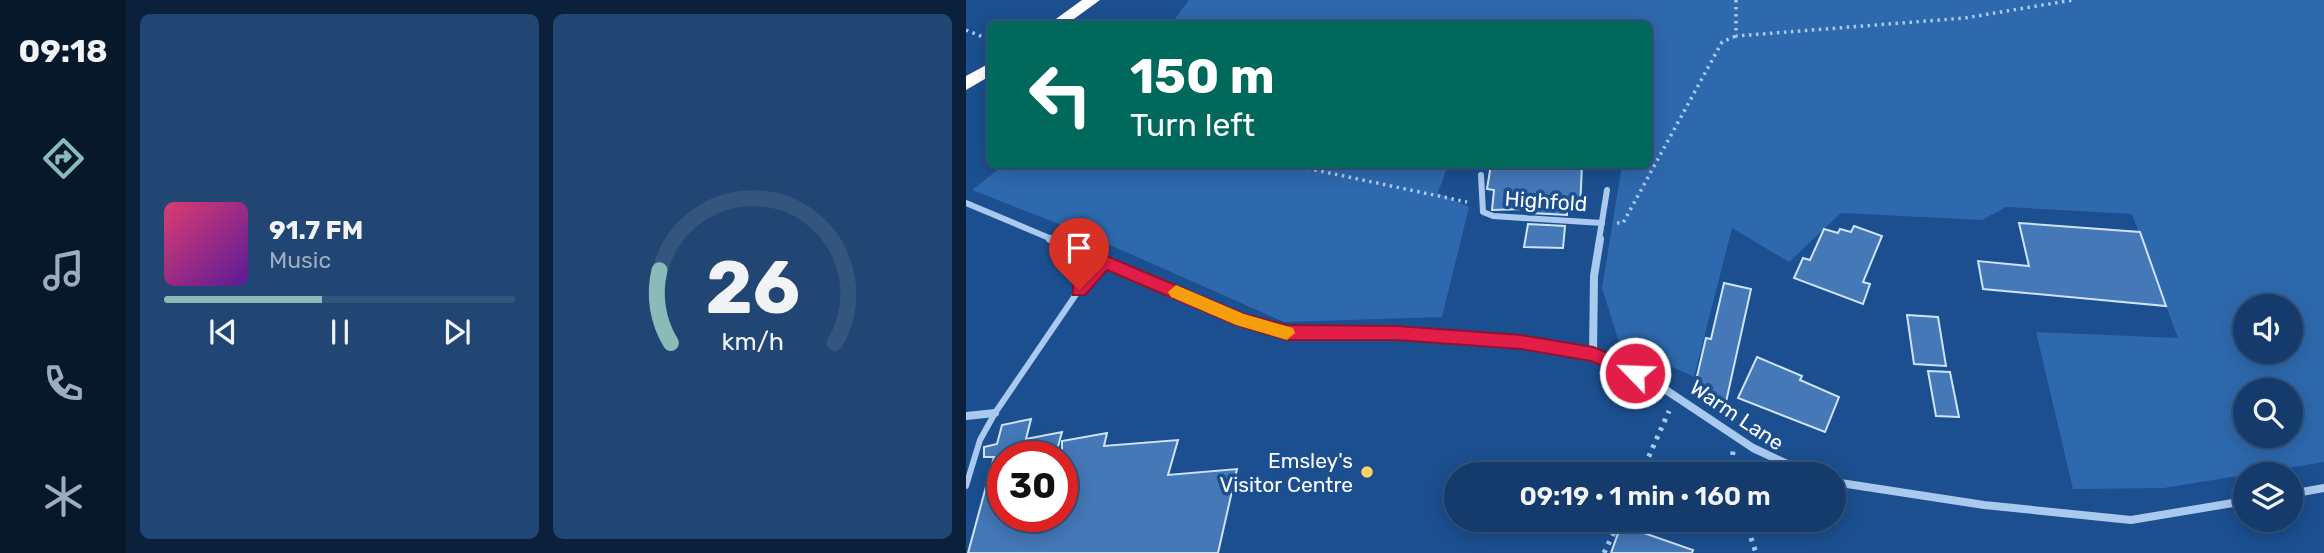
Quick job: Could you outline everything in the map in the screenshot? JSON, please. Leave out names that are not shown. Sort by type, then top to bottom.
[{"type":"highway","points":[[1061,21],[1092,0]]},
{"type":"highway","points":[[966,84],[987,71]]},
{"type":"street","name":"Highfold","points":[[1481,175],[1483,212],[1493,216],[1602,223]]},
{"type":"street","name":"Highfold","points":[[1593,354],[1594,276],[1607,190]]},
{"type":"street","name":"Warm Lane","points":[[966,203],[1242,320],[1287,333],[1397,333],[1493,340],[1593,354],[1677,395],[1735,439],[1776,462]]},
{"type":"street","points":[[966,416],[995,412]]},
{"type":"street","points":[[1846,484],[1984,505],[2131,520],[2233,503]]},
{"type":"street","points":[[2303,492],[2324,488]]},
{"type":"lane","points":[[966,486],[981,440],[995,412],[1079,290],[1104,262]]},
{"type":"path","points":[[1735,0],[1736,36]]},
{"type":"path","points":[[1602,223],[1623,223],[1723,42],[1736,36],[1965,18],[2073,0]]},
{"type":"path","points":[[966,30],[987,39]]},
{"type":"path","points":[[1306,168],[1482,204]]},
{"type":"path","points":[[1646,462],[1677,395]]},
{"type":"path","points":[[1604,553],[1614,532]]},
{"type":"path","points":[[1749,532],[1756,553]]},
{"type":"shaded area","points":[[1189,0],[2324,0],[2324,462],[2303,465],[2303,462],[2233,462],[2233,477],[2164,488],[2073,489],[2036,332],[2178,338],[2132,214],[2006,207],[1982,220],[1841,213],[1789,262],[1732,228],[1694,377],[1619,342],[1602,288],[1622,168],[1652,168],[1652,21],[1173,21]]},
{"type":"shaded area","points":[[1000,168],[1447,168],[1438,193],[1469,207],[1442,317],[1284,322],[1092,237],[972,190]]},
{"type":"building","points":[[1490,168],[1582,168],[1580,210],[1567,210],[1567,215],[1530,213],[1530,209],[1492,210],[1494,190],[1487,189]]},
{"type":"building","points":[[2019,223],[2140,232],[2166,306],[1983,289],[1978,261],[2029,266]]},
{"type":"building","points":[[1528,224],[1565,226],[1563,248],[1524,247]]},
{"type":"building","points":[[1854,226],[1882,236],[1863,282],[1870,284],[1863,304],[1794,278],[1803,258],[1810,260],[1824,229],[1838,233],[1840,229],[1851,232]]},
{"type":"building","points":[[1724,283],[1751,289],[1724,411],[1695,385],[1706,338],[1711,339]]},
{"type":"building","points":[[1907,315],[1938,317],[1946,366],[1914,364]]},
{"type":"building","points":[[1757,357],[1802,376],[1800,380],[1839,397],[1825,432],[1738,398]]},
{"type":"building","points":[[1928,371],[1950,372],[1959,417],[1936,416]]},
{"type":"building","points":[[1031,419],[1026,439],[1062,432],[1059,441],[998,441],[1002,425]]},
{"type":"building","points":[[1107,433],[1104,446],[1178,440],[1168,475],[1237,469],[1218,553],[968,553],[987,483],[987,532],[1078,532],[1078,441],[1062,441]]},
{"type":"building","points":[[987,446],[987,457],[984,457],[984,447]]},
{"type":"building","points":[[1618,532],[1641,532],[1693,550],[1692,553],[1611,553]]},
{"type":"slow traffic","points":[[1176,292],[1242,320],[1287,333]]},
{"type":"place","name":"Emsley's Visitor Centre","points":[[1367,472]]},
{"type":"route","points":[[1079,290],[1104,262],[1242,320],[1287,333],[1397,333],[1521,342],[1593,354],[1635,373]]}]
